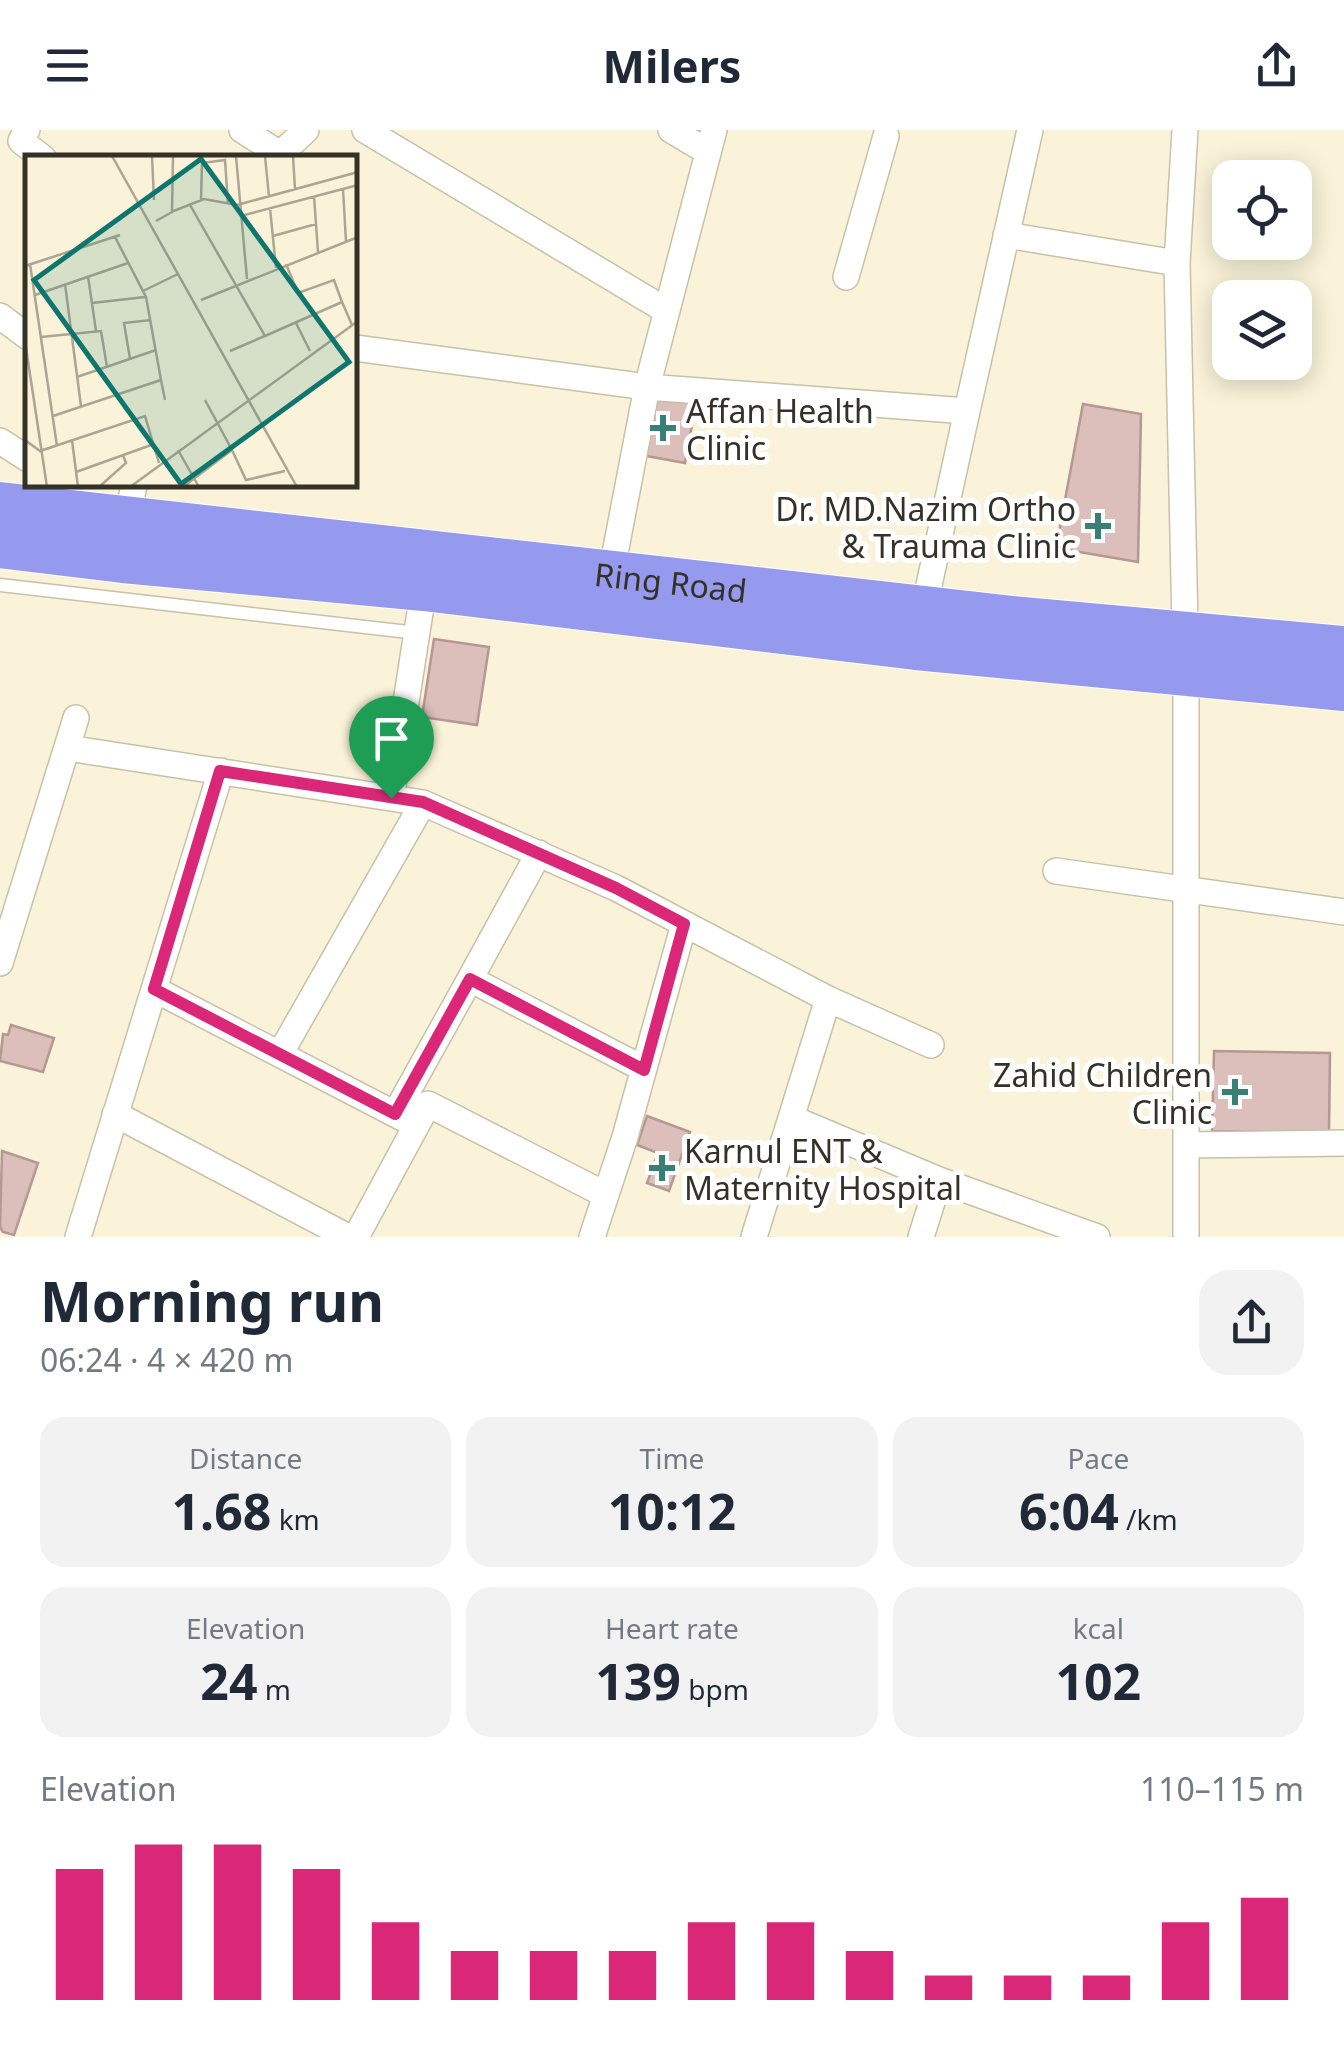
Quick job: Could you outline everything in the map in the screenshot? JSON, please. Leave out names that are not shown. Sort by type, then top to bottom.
[{"type":"highway","name":"Ring Road","points":[[0,506],[131,503],[611,574],[924,608],[1344,687]]},
{"type":"highway","name":"Ring Road","points":[[0,544],[420,610],[916,646],[1184,654],[1344,650]]},
{"type":"street","points":[[26,130],[21,141],[39,155]]},
{"type":"street","points":[[242,130],[277,155]]},
{"type":"street","points":[[279,155],[306,130]]},
{"type":"street","points":[[611,574],[647,387],[711,141],[671,130]]},
{"type":"street","points":[[924,608],[1030,130]]},
{"type":"street","points":[[1186,130],[1177,263],[1184,654],[1186,1237]]},
{"type":"street","points":[[373,132],[667,310]]},
{"type":"street","points":[[846,277],[879,132]]},
{"type":"street","points":[[1006,235],[1177,263]]},
{"type":"street","points":[[0,316],[25,335]]},
{"type":"street","points":[[358,348],[647,387],[966,411]]},
{"type":"street","points":[[0,441],[25,458]]},
{"type":"street","points":[[391,798],[420,610]]},
{"type":"street","points":[[0,963],[76,718]]},
{"type":"street","points":[[68,748],[423,802],[616,888],[828,999],[931,1045]]},
{"type":"street","points":[[78,1237],[220,771]]},
{"type":"street","points":[[280,1054],[423,802]]},
{"type":"street","points":[[115,1114],[352,1237],[470,979],[538,853]]},
{"type":"street","points":[[1056,871],[1344,912]]},
{"type":"street","points":[[592,1237],[684,924]]},
{"type":"street","points":[[470,979],[644,1070]]},
{"type":"street","points":[[154,989],[406,1120]]},
{"type":"street","points":[[754,1237],[828,999]]},
{"type":"street","points":[[406,1120],[428,1104],[606,1195]]},
{"type":"street","points":[[791,1118],[939,1180],[1089,1236]]},
{"type":"street","points":[[1186,1145],[1344,1143]]},
{"type":"street","points":[[921,1237],[939,1180]]},
{"type":"lane","points":[[0,458],[25,460]]},
{"type":"lane","points":[[0,585],[420,610]]},
{"type":"building","points":[[653,391],[697,399],[685,463],[641,455]]},
{"type":"building","points":[[1083,404],[1141,414],[1138,562],[1056,548]]},
{"type":"building","points":[[434,639],[489,647],[477,725],[422,717]]},
{"type":"building","points":[[11,1025],[54,1038],[43,1072],[0,1061],[3,1034],[8,1035]]},
{"type":"building","points":[[1214,1051],[1330,1053],[1329,1133],[1212,1131]]},
{"type":"building","points":[[647,1116],[690,1132],[669,1191],[647,1183],[658,1153],[637,1145]]},
{"type":"building","points":[[2,1151],[38,1163],[14,1235],[0,1227]]},
{"type":"place","name":"Affan Health Clinic","points":[[663,428]]},
{"type":"place","name":"Dr. MD.Nazim Ortho & Trauma Clinic","points":[[1098,526]]},
{"type":"place","name":"Zahid Children Clinic","points":[[1235,1092]]},
{"type":"place","name":"Karnul ENT & Maternity Hospital","points":[[662,1168]]},
{"type":"route","points":[[220,771],[391,798],[423,802],[616,888],[684,924],[644,1070],[470,979],[395,1114],[154,989],[220,771]]}]
